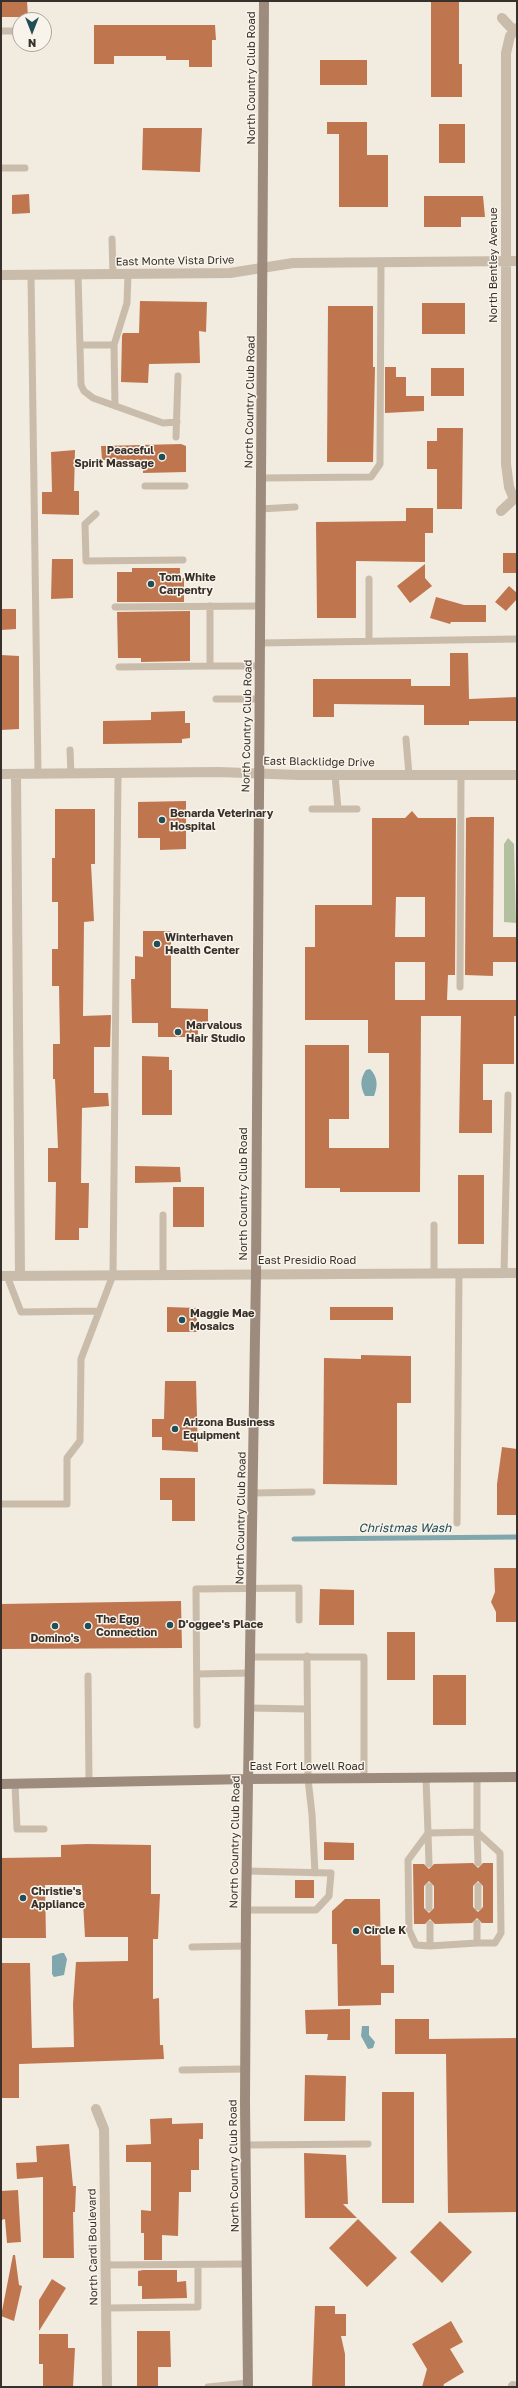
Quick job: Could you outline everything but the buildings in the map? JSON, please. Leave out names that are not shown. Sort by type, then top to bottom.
[{"type":"main road","name":"North Country Club Road","points":[[248,2385],[245,2145],[246,1871],[251,1657],[256,1273],[264,1]]},
{"type":"main road","name":"East Fort Lowell Road","points":[[1,1784],[248,1779],[517,1777]]},
{"type":"street","points":[[502,18],[516,30]]},
{"type":"street","name":"North Bentley Avenue","points":[[516,30],[507,43],[506,53],[506,464],[509,487],[516,500]]},
{"type":"street","name":"East Monte Vista Drive","points":[[1,275],[230,273],[293,263],[517,260]]},
{"type":"street","points":[[501,511],[516,500]]},
{"type":"street","name":"East Blacklidge Drive","points":[[1,774],[258,773],[335,775],[517,775]]},
{"type":"street","points":[[16,774],[20,1276]]},
{"type":"street","name":"East Presidio Road","points":[[4,1276],[256,1273],[517,1273]]},
{"type":"street","name":"North Cardi Boulevard","points":[[96,2109],[104,2129],[107,2387]]},
{"type":"lane","points":[[1,30],[12,30]]},
{"type":"lane","points":[[1,168],[25,168]]},
{"type":"lane","points":[[112,239],[113,274]]},
{"type":"lane","points":[[261,478],[371,477],[377,471],[380,464],[381,449],[382,262]]},
{"type":"lane","points":[[78,274],[82,385],[84,391],[94,398],[163,423],[177,422]]},
{"type":"lane","points":[[115,406],[114,345],[127,303],[128,274]]},
{"type":"lane","points":[[31,275],[38,774]]},
{"type":"lane","points":[[81,345],[114,345]]},
{"type":"lane","points":[[176,437],[178,376]]},
{"type":"lane","points":[[145,486],[185,486]]},
{"type":"lane","points":[[260,509],[295,507]]},
{"type":"lane","points":[[96,514],[85,524],[86,561],[183,560]]},
{"type":"lane","points":[[369,579],[369,641]]},
{"type":"lane","points":[[210,606],[210,666]]},
{"type":"lane","points":[[115,607],[260,606]]},
{"type":"lane","points":[[259,643],[517,639]]},
{"type":"lane","points":[[119,667],[259,666]]},
{"type":"lane","points":[[216,699],[259,699]]},
{"type":"lane","points":[[406,739],[408,775]]},
{"type":"lane","points":[[70,750],[71,774]]},
{"type":"lane","points":[[1,1504],[67,1504],[67,1458],[80,1441],[82,1359],[98,1311],[113,1275],[118,773]]},
{"type":"lane","points":[[335,775],[338,809]]},
{"type":"lane","points":[[460,987],[461,775]]},
{"type":"lane","points":[[312,809],[357,809]]},
{"type":"lane","points":[[504,1273],[508,1095]]},
{"type":"lane","points":[[163,1214],[163,1274]]},
{"type":"lane","points":[[434,1225],[434,1273]]},
{"type":"lane","points":[[457,1523],[460,1273]]},
{"type":"lane","points":[[4,1276],[21,1312],[98,1311]]},
{"type":"lane","points":[[253,1493],[312,1492]]},
{"type":"lane","points":[[197,1726],[196,1589],[299,1588],[299,1620]]},
{"type":"lane","points":[[308,1656],[308,1779],[312,1814],[315,1873]]},
{"type":"lane","points":[[251,1657],[364,1657],[364,1779]]},
{"type":"lane","points":[[197,1674],[250,1673]]},
{"type":"lane","points":[[88,1676],[88,1782]]},
{"type":"lane","points":[[249,1708],[308,1709]]},
{"type":"lane","points":[[426,1778],[429,1864]]},
{"type":"lane","points":[[477,1778],[478,1863]]},
{"type":"lane","points":[[16,1784],[17,1829],[44,1829]]},
{"type":"lane","points":[[477,1832],[500,1853],[501,1933],[495,1943],[430,1946],[416,1945],[409,1930],[408,1860],[428,1833],[477,1832]]},
{"type":"lane","points":[[246,1871],[330,1873],[329,1896],[316,1910],[246,1910]]},
{"type":"lane","points":[[429,1886],[429,1908]]},
{"type":"lane","points":[[478,1886],[478,1907]]},
{"type":"lane","points":[[477,1923],[477,1943]]},
{"type":"lane","points":[[430,1924],[430,1946]]},
{"type":"lane","points":[[192,1947],[246,1946]]},
{"type":"lane","points":[[182,2070],[245,2069]]},
{"type":"lane","points":[[245,2145],[368,2144]]},
{"type":"lane","points":[[105,2265],[247,2264]]},
{"type":"lane","points":[[106,2308],[198,2307],[198,2265]]},
{"type":"lane","points":[[208,2387],[248,2385]]},
{"type":"green space","points":[[508,838],[514,844],[516,923],[504,922],[504,844]]},
{"type":"water","points":[[370,1069],[376,1078],[376,1089],[374,1096],[365,1096],[362,1089],[362,1080],[366,1070]]},
{"type":"water","points":[[64,1953],[67,1959],[64,1975],[54,1977],[52,1974],[52,1956]]},
{"type":"water","points":[[362,2026],[369,2026],[369,2035],[375,2042],[373,2048],[368,2049],[361,2036]]},
{"type":"waterway","name":"Christmas Wash","points":[[294,1539],[517,1537]]},
{"type":"place","name":"Peaceful Spirit Massage","points":[[162,457]]},
{"type":"place","name":"Tom White Carpentry","points":[[151,584]]},
{"type":"place","name":"Benarda Veterinary Hospital","points":[[162,820]]},
{"type":"place","name":"Winterhaven Health Center","points":[[157,944]]},
{"type":"place","name":"Marvalous Hair Studio","points":[[178,1032]]},
{"type":"place","name":"Maggie Mae Mosaics","points":[[182,1320]]},
{"type":"place","name":"Arizona Business Equipment","points":[[175,1429]]},
{"type":"place","name":"D'oggee's Place","points":[[170,1625]]},
{"type":"place","name":"Domino's","points":[[55,1626]]},
{"type":"place","name":"The Egg Connection","points":[[88,1626]]},
{"type":"place","name":"Christie's Appliance","points":[[23,1898]]},
{"type":"place","name":"Circle K","points":[[356,1931]]}]
